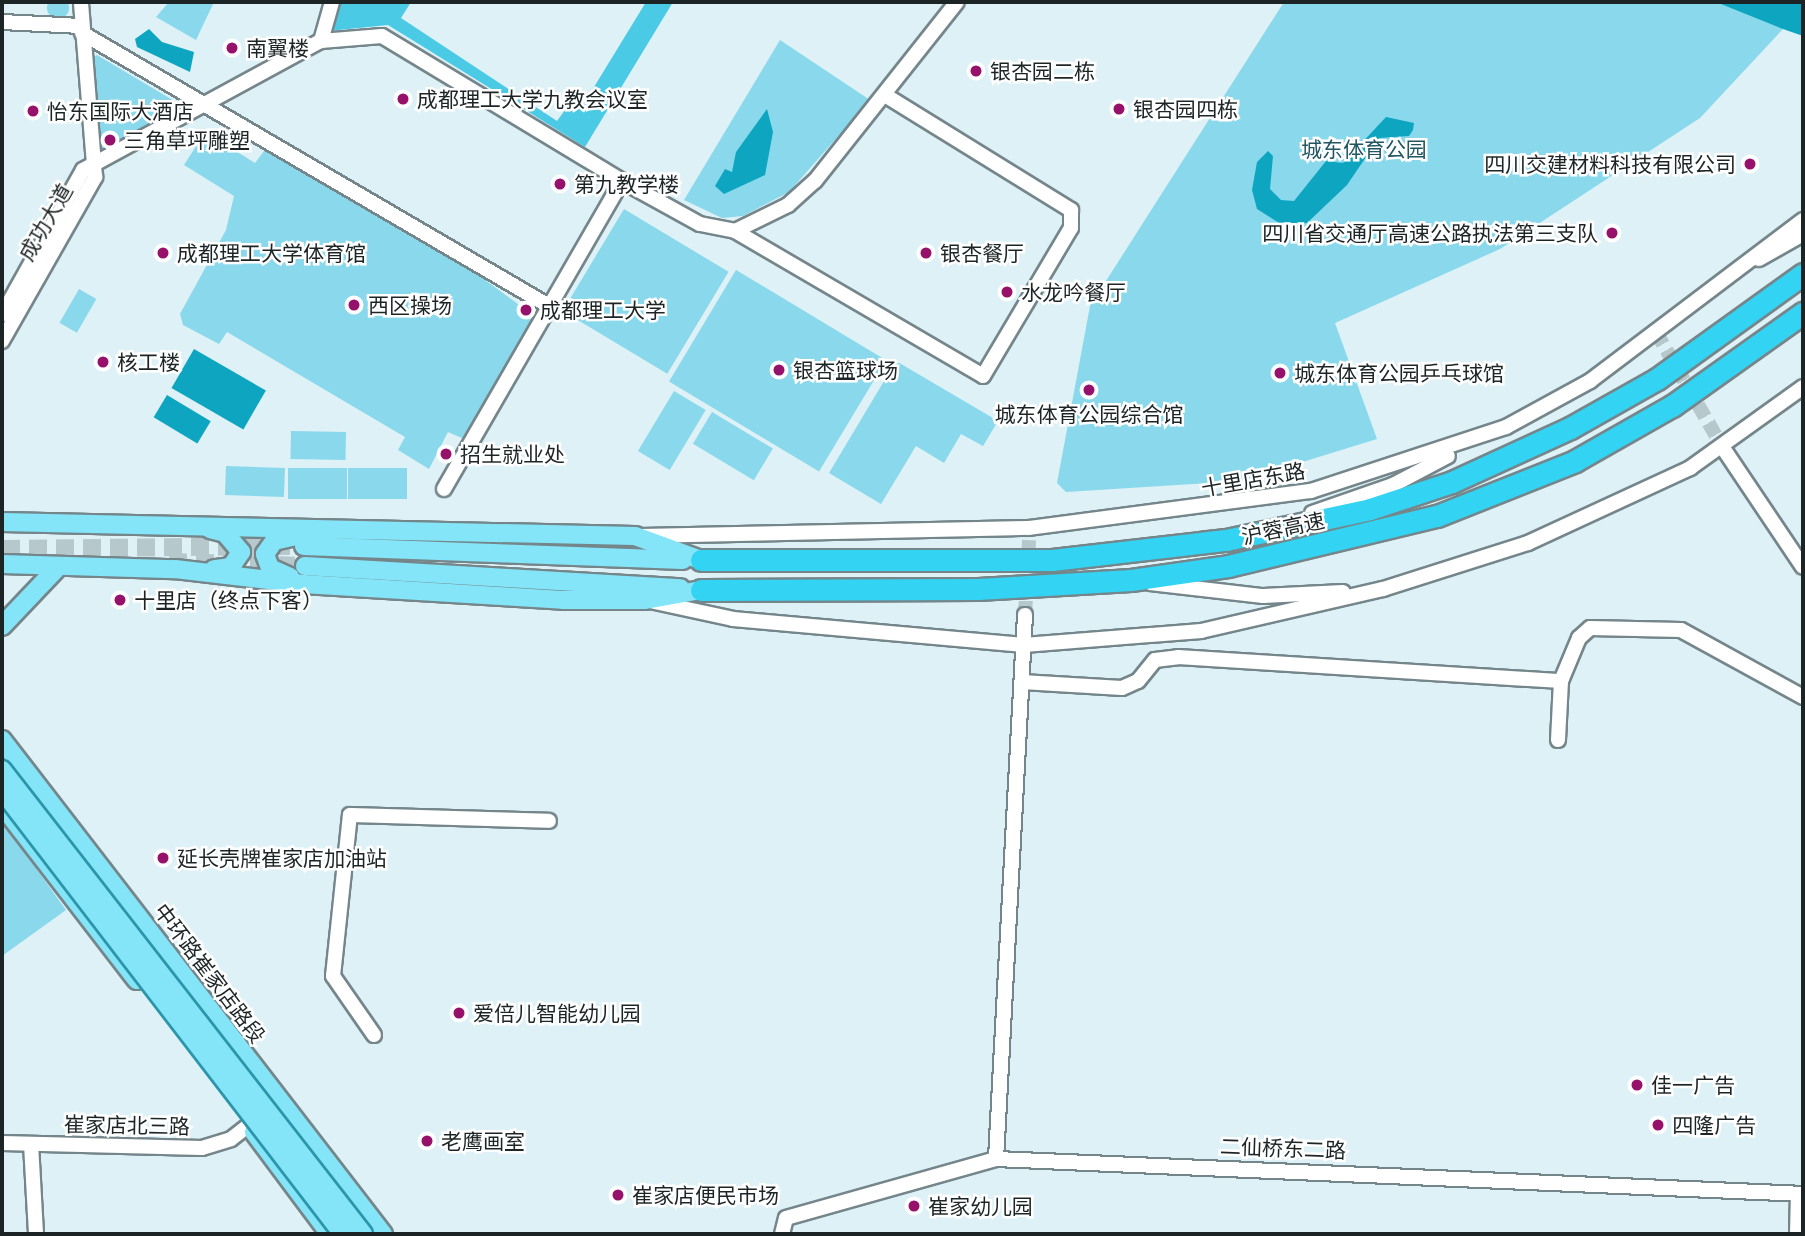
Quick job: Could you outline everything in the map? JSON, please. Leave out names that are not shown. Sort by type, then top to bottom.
[{"type":"highway","name":"沪蓉高速","points":[[701,560],[1052,560],[1208,543],[1370,509],[1452,482],[1657,379],[1803,274]]},
{"type":"highway","name":"沪蓉高速","points":[[701,590],[978,589],[1125,580],[1228,566],[1449,511],[1575,461],[1672,406],[1803,313]]},
{"type":"main road","points":[[2,522],[635,536],[701,560]]},
{"type":"main road","points":[[2,564],[58,568],[225,569],[239,558],[238,544],[225,533],[185,525]]},
{"type":"main road","points":[[332,586],[278,574],[265,554],[287,536],[337,530]]},
{"type":"main road","points":[[304,546],[701,560]]},
{"type":"main road","points":[[305,566],[701,590]]},
{"type":"main road","points":[[2,626],[58,568]]},
{"type":"main road","points":[[176,569],[332,586],[645,600],[701,590]]},
{"type":"main road","name":"中环路崔家店路段","points":[[2,740],[383,1234]]},
{"type":"main road","points":[[2,770],[363,1234]]},
{"type":"main road","points":[[2,790],[343,1234]]},
{"type":"main road","points":[[2,805],[330,1234]]},
{"type":"street","points":[[81,2],[93,167],[208,108],[321,41],[382,36],[622,181],[700,224],[735,231],[983,376],[1071,228],[1071,210],[886,95]]},
{"type":"street","points":[[321,41],[332,2]]},
{"type":"street","points":[[735,231],[797,198],[886,95],[957,2]]},
{"type":"street","points":[[2,22],[82,30],[208,108],[549,306]]},
{"type":"street","name":"成功大道","points":[[2,314],[83,170],[93,167],[95,177],[2,341]]},
{"type":"street","points":[[444,489],[622,181]]},
{"type":"street","name":"十里店东路","points":[[635,536],[1029,534],[1311,491],[1506,427],[1590,381],[1803,220]]},
{"type":"street","points":[[1700,296],[1803,234]]},
{"type":"street","points":[[645,600],[733,619],[1024,645],[1201,631],[1389,587],[1528,543],[1723,448],[1774,413],[1803,384]]},
{"type":"street","points":[[1208,543],[1393,485],[1506,427]]},
{"type":"street","points":[[1723,448],[1803,567]]},
{"type":"street","points":[[1125,580],[1264,596],[1389,587]]},
{"type":"street","points":[[996,1159],[1025,615]]},
{"type":"street","points":[[1558,740],[1561,681],[1583,631],[1659,626],[1703,639],[1803,696]]},
{"type":"street","points":[[1021,682],[1122,688],[1138,681],[1155,660],[1178,657],[1561,681]]},
{"type":"street","points":[[374,1035],[333,976],[350,815],[549,821]]},
{"type":"street","name":"崔家店北三路","points":[[2,1143],[202,1148],[249,1126],[278,1100]]},
{"type":"street","points":[[31,1144],[36,1234]]},
{"type":"street","name":"二仙桥东二路","points":[[782,1234],[786,1218],[996,1159],[1544,1178],[1800,1194]]},
{"type":"street","points":[[1797,1234],[1800,1194]]},
{"type":"green space","points":[[58,-3],[66,0],[69,8],[66,16],[58,19],[50,16],[47,8],[50,0]]},
{"type":"green space","points":[[169,2],[214,2],[196,40],[156,17]]},
{"type":"green space","name":"城东体育公园","points":[[1284,2],[1798,2],[1783,29],[1700,118],[1500,249],[1335,323],[1377,439],[1241,481],[1066,492],[1057,483],[1090,306]]},
{"type":"green space","points":[[780,40],[870,100],[789,192],[743,216],[722,218],[684,200]]},
{"type":"green space","points":[[97,55],[181,105],[184,114],[106,155],[96,149],[91,59]]},
{"type":"green space","name":"西区操场","points":[[205,132],[255,163],[267,147],[455,258],[530,313],[531,326],[503,379],[464,439],[448,432],[429,469],[398,450],[405,437],[227,332],[219,344],[183,325],[180,314],[226,230],[234,196],[184,165]]},
{"type":"green space","points":[[624,209],[729,272],[667,374],[563,311]]},
{"type":"green space","name":"银杏篮球场","points":[[736,270],[886,360],[819,472],[669,381]]},
{"type":"green space","points":[[79,289],[96,299],[77,333],[60,323]]},
{"type":"green space","name":"银杏篮球场","points":[[896,361],[998,421],[983,446],[961,434],[944,463],[916,446],[881,504],[829,473]]},
{"type":"green space","points":[[674,391],[706,410],[670,470],[638,451]]},
{"type":"green space","points":[[712,412],[773,449],[754,480],[693,444]]},
{"type":"green space","points":[[291,431],[346,432],[346,460],[291,459]]},
{"type":"green space","points":[[226,466],[285,468],[284,497],[225,495]]},
{"type":"green space","points":[[288,468],[347,468],[347,499],[288,499]]},
{"type":"green space","points":[[348,468],[407,468],[407,499],[348,499]]},
{"type":"green space","points":[[2,821],[66,910],[2,956]]},
{"type":"shaded area","points":[[338,2],[411,2],[401,18],[557,121],[573,99],[583,105],[646,2],[673,2],[585,147],[388,25],[329,31]]},
{"type":"shaded area","points":[[1716,2],[1803,2],[1803,36],[1783,29]]},
{"type":"shaded area","points":[[149,29],[162,42],[194,52],[190,72],[137,47],[135,39]]},
{"type":"shaded area","points":[[767,109],[773,132],[765,175],[724,194],[715,186],[725,169],[732,172],[736,152]]},
{"type":"shaded area","points":[[1386,117],[1414,123],[1413,130],[1409,136],[1379,138],[1347,185],[1307,223],[1284,226],[1257,209],[1252,190],[1257,162],[1268,151],[1273,156],[1270,189],[1281,200],[1294,201],[1326,161],[1343,163]]},
{"type":"shaded area","points":[[194,349],[266,390],[243,429],[172,388]]},
{"type":"shaded area","points":[[167,395],[211,421],[197,444],[154,417]]},
{"type":"tunnel","points":[[1656,332],[1723,448]]},
{"type":"tunnel","points":[[1025,615],[1029,540]]},
{"type":"tunnel","points":[[2,549],[304,546]]},
{"type":"tunnel","points":[[169,562],[305,566]]},
{"type":"place","name":"南翼楼","points":[[232,48]]},
{"type":"place","name":"银杏园二栋","points":[[976,71]]},
{"type":"place","name":"成都理工大学九教会议室","points":[[403,99]]},
{"type":"place","name":"银杏园四栋","points":[[1119,109]]},
{"type":"place","name":"怡东国际大酒店","points":[[33,111]]},
{"type":"place","name":"三角草坪雕塑","points":[[110,140]]},
{"type":"place","name":"四川交建材料科技有限公司","points":[[1750,164]]},
{"type":"place","name":"第九教学楼","points":[[560,184]]},
{"type":"place","name":"四川省交通厅高速公路执法第三支队","points":[[1612,233]]},
{"type":"place","name":"成都理工大学体育馆","points":[[163,253]]},
{"type":"place","name":"银杏餐厅","points":[[926,253]]},
{"type":"place","name":"水龙吟餐厅","points":[[1007,292]]},
{"type":"place","name":"西区操场","points":[[354,305]]},
{"type":"place","name":"成都理工大学","points":[[526,310]]},
{"type":"place","name":"核工楼","points":[[103,362]]},
{"type":"place","name":"银杏篮球场","points":[[779,370]]},
{"type":"place","name":"城东体育公园乒乓球馆","points":[[1280,373]]},
{"type":"place","name":"城东体育公园综合馆","points":[[1089,390]]},
{"type":"place","name":"招生就业处","points":[[446,454]]},
{"type":"place","name":"十里店（终点下客）","points":[[120,600]]},
{"type":"place","name":"延长壳牌崔家店加油站","points":[[163,858]]},
{"type":"place","name":"爱倍儿智能幼儿园","points":[[459,1013]]},
{"type":"place","name":"佳一广告","points":[[1637,1085]]},
{"type":"place","name":"四隆广告","points":[[1658,1125]]},
{"type":"place","name":"老鹰画室","points":[[427,1141]]},
{"type":"place","name":"崔家店便民市场","points":[[618,1195]]},
{"type":"place","name":"崔家幼儿园","points":[[914,1206]]}]
